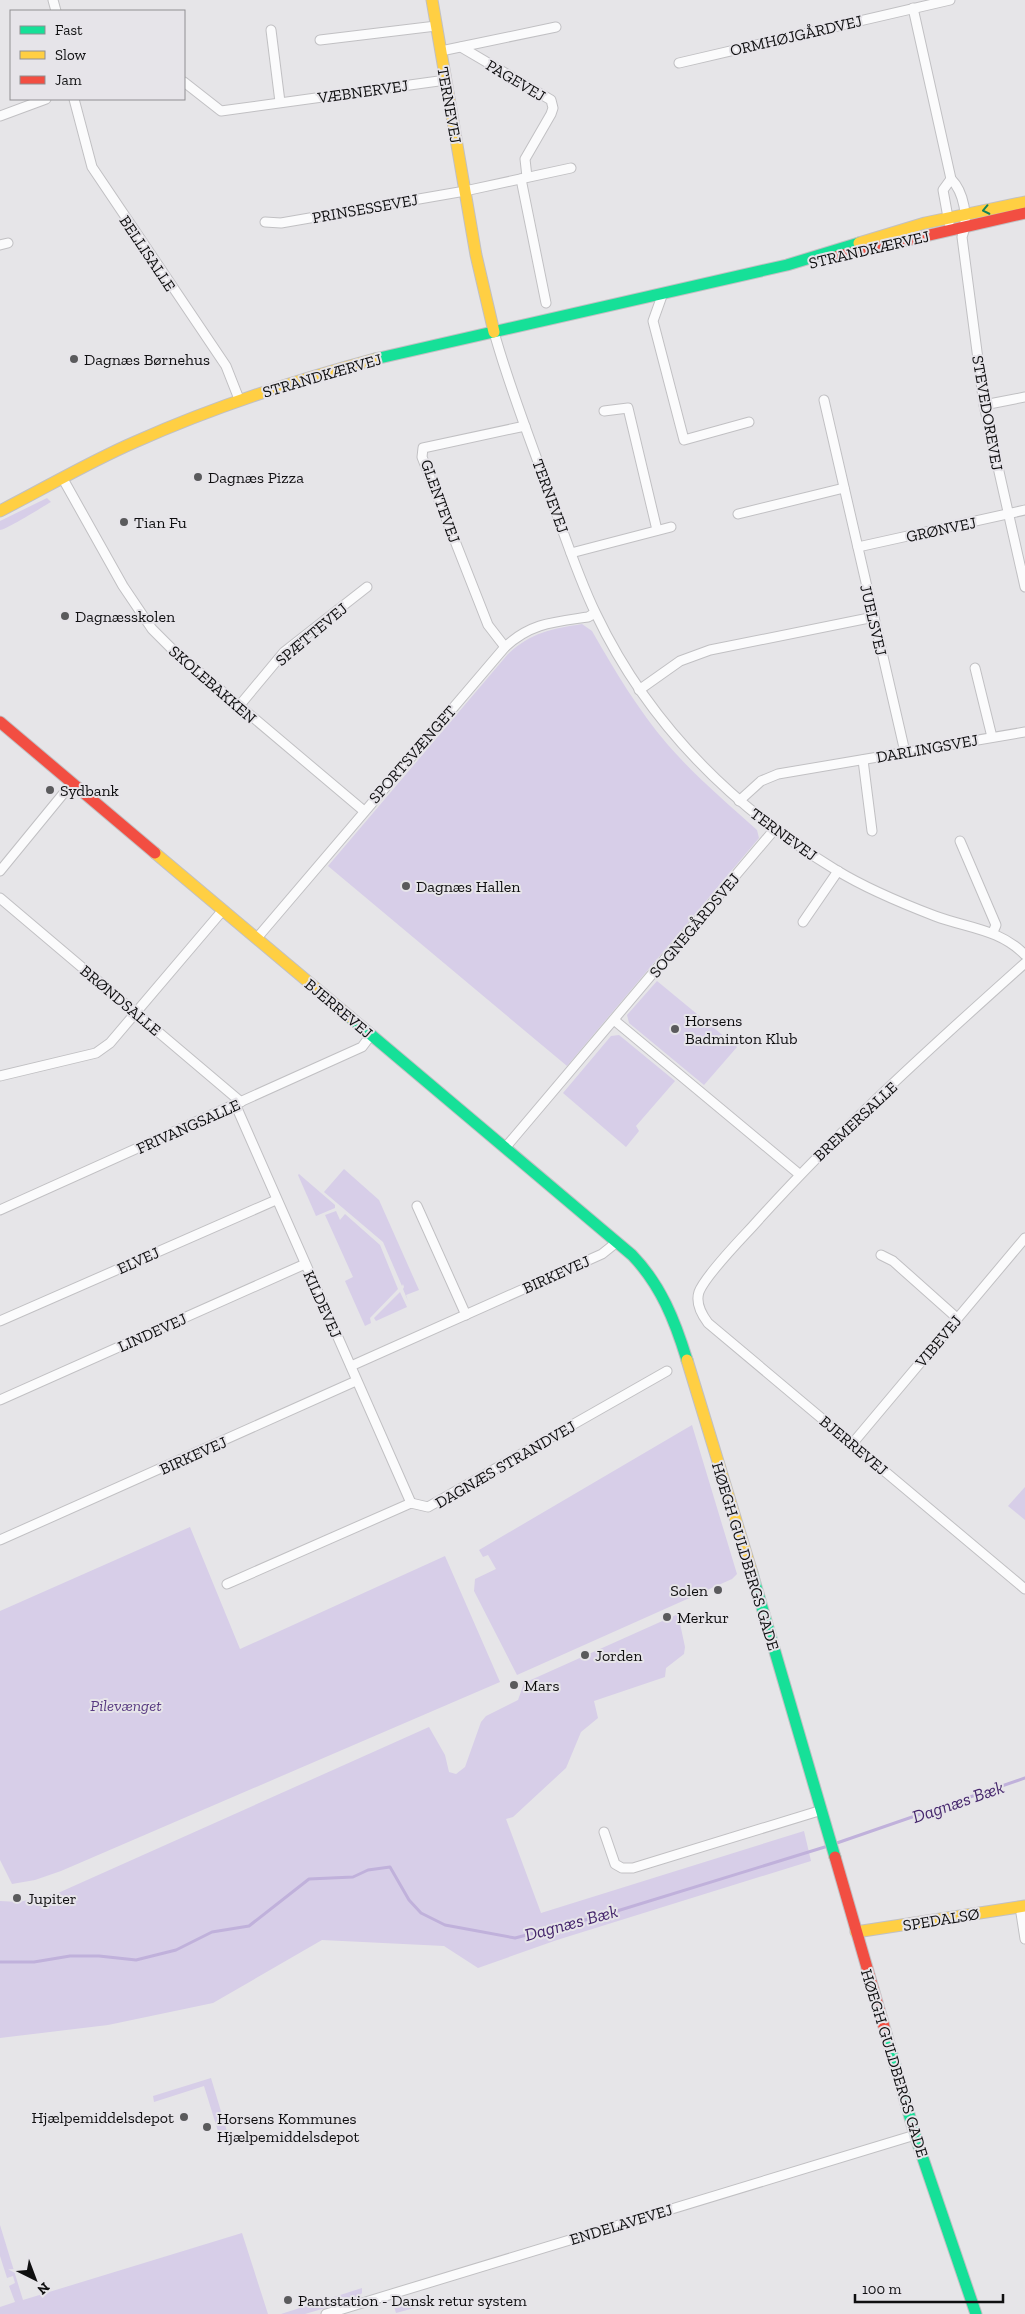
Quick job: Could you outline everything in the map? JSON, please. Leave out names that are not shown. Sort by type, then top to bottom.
[{"type":"street","name":"TERNEVEJ","points":[[432,0],[476,255],[494,332],[525,426],[595,613],[639,690],[660,720],[696,761],[774,830],[838,872],[887,896],[936,916],[993,932],[1008,940],[1025,954]]},
{"type":"street","name":"ORMHØJGÅRDVEJ","points":[[679,63],[950,0]]},
{"type":"street","points":[[914,8],[951,178],[956,184],[965,214],[964,232]]},
{"type":"street","points":[[320,40],[436,26]]},
{"type":"street","name":"PAGEVEJ","points":[[441,51],[556,27]]},
{"type":"street","points":[[271,30],[280,102]]},
{"type":"street","name":"PAGEVEJ","points":[[461,47],[551,100],[553,108],[551,114],[525,159],[524,178],[546,303]]},
{"type":"street","name":"VÆBNERVEJ","points":[[185,83],[222,111],[446,80]]},
{"type":"street","points":[[0,116],[43,100]]},
{"type":"street","name":"BELLISALLE","points":[[74,100],[92,167],[226,366],[239,399]]},
{"type":"street","points":[[465,191],[571,168]]},
{"type":"street","points":[[948,218],[943,190],[951,178]]},
{"type":"street","name":"PRINSESSEVEJ","points":[[265,222],[281,223],[465,191]]},
{"type":"street","name":"STRANDKÆRVEJ","points":[[0,511],[134,442],[239,399],[333,370],[787,265],[876,236],[965,214],[1025,202]]},
{"type":"street","name":"STRANDKÆRVEJ","points":[[787,265],[804,264],[951,231],[964,232],[1025,213]]},
{"type":"street","name":"STRANDKÆRVEJ","points":[[948,218],[951,231]]},
{"type":"street","name":"STEVEDOREVEJ","points":[[964,232],[984,406],[1025,587]]},
{"type":"street","points":[[663,293],[653,321],[684,440],[748,422]]},
{"type":"street","points":[[984,406],[1025,397]]},
{"type":"street","name":"JUELSVEJ","points":[[824,400],[905,752]]},
{"type":"street","points":[[604,411],[628,408],[657,530]]},
{"type":"street","name":"GLENTEVEJ","points":[[505,648],[488,625],[422,457],[423,448],[525,426]]},
{"type":"street","name":"SKOLEBAKKEN","points":[[63,479],[123,586],[152,629],[172,649],[364,811]]},
{"type":"street","points":[[738,514],[844,488]]},
{"type":"street","name":"GRØNVEJ","points":[[858,547],[1025,510]]},
{"type":"street","points":[[571,553],[671,527]]},
{"type":"street","name":"SPÆTTEVEJ","points":[[239,706],[284,652],[367,587]]},
{"type":"street","name":"SPORTSVÆNGET","points":[[257,938],[364,811],[518,635],[538,625],[588,617],[595,613]]},
{"type":"street","points":[[639,690],[680,661],[710,650],[874,617]]},
{"type":"street","name":"DARLINGSVEJ","points":[[975,668],[992,738]]},
{"type":"street","name":"BJERREVEJ","points":[[0,722],[616,1242],[648,1271],[667,1302]]},
{"type":"street","name":"DARLINGSVEJ","points":[[739,801],[760,781],[778,774],[1025,732]]},
{"type":"street","name":"DARLINGSVEJ","points":[[863,760],[872,831]]},
{"type":"street","points":[[0,871],[72,783]]},
{"type":"street","name":"SOGNEGÅRDSVEJ","points":[[505,1148],[774,830]]},
{"type":"street","points":[[960,840],[996,924],[993,932]]},
{"type":"street","points":[[803,922],[838,872]]},
{"type":"street","name":"BRØNDSALLE","points":[[0,898],[136,1013],[238,1104]]},
{"type":"street","points":[[0,1076],[96,1053],[110,1043],[223,910]]},
{"type":"street","name":"BREMERSALLE","points":[[699,1292],[722,1261],[799,1174],[1025,963]]},
{"type":"street","points":[[614,1020],[799,1174]]},
{"type":"street","name":"FRIVANGSALLE","points":[[0,1210],[362,1047],[371,1035]]},
{"type":"street","name":"KILDEVEJ","points":[[238,1104],[276,1200],[411,1503]]},
{"type":"street","name":"ELVEJ","points":[[0,1321],[276,1200]]},
{"type":"street","points":[[417,1206],[466,1315]]},
{"type":"street","name":"VIBEVEJ","points":[[852,1444],[1025,1238]]},
{"type":"street","name":"BIRKEVEJ","points":[[351,1366],[602,1254],[616,1242]]},
{"type":"street","points":[[881,1255],[892,1261],[957,1318]]},
{"type":"street","name":"LINDEVEJ","points":[[0,1400],[305,1264]]},
{"type":"street","name":"BJERREVEJ","points":[[699,1292],[700,1313],[708,1323],[1025,1589]]},
{"type":"street","name":"HØEGH GULDBERGS GADE","points":[[667,1302],[822,1810],[915,2134],[976,2314]]},
{"type":"street","name":"DAGNÆS STRANDVEJ","points":[[227,1584],[411,1503],[428,1507],[667,1371]]},
{"type":"street","name":"BIRKEVEJ","points":[[0,1540],[356,1381]]},
{"type":"street","points":[[604,1832],[615,1864],[622,1868],[633,1868],[822,1810]]},
{"type":"street","points":[[1022,1907],[1025,1939]]},
{"type":"street","name":"SPEDALSØ","points":[[856,1932],[1022,1907]]},
{"type":"street","name":"ENDELAVEVEJ","points":[[326,2314],[915,2134]]},
{"type":"green space","points":[[47,498],[51,502],[0,530],[0,521]]},
{"type":"green space","points":[[582,624],[592,631],[618,675],[657,732],[700,778],[757,830],[759,838],[567,1066],[328,866],[508,654],[534,636]]},
{"type":"green space","points":[[657,981],[737,1047],[704,1085],[629,1023],[627,1015]]},
{"type":"green space","points":[[619,1035],[675,1081],[636,1126],[639,1131],[626,1147],[563,1093],[611,1036]]},
{"type":"green space","points":[[344,1169],[379,1200],[419,1290],[406,1295],[408,1301],[403,1289],[403,1284],[402,1286],[383,1242],[324,1192]]},
{"type":"green space","points":[[299,1174],[335,1205],[335,1208],[316,1216]]},
{"type":"green space","points":[[336,1211],[340,1220],[345,1214],[380,1245],[398,1289],[370,1318],[371,1323],[365,1326],[345,1281],[353,1277],[325,1215]]},
{"type":"green space","points":[[400,1292],[407,1307],[376,1321],[374,1318]]},
{"type":"green space","points":[[692,1425],[737,1574],[732,1579],[517,1675],[474,1591],[475,1579],[496,1569],[488,1555],[483,1557],[479,1550]]},
{"type":"green space","points":[[1025,1487],[1025,1520],[1008,1506]]},
{"type":"green space","name":"Pilevænget","points":[[190,1527],[240,1649],[445,1556],[500,1682],[61,1871],[35,1880],[12,1884],[0,1860],[0,1611]]},
{"type":"green space","points":[[678,1614],[685,1647],[684,1654],[666,1668],[665,1677],[594,1701],[598,1718],[581,1732],[566,1768],[513,1817],[506,1819],[541,1913],[804,1831],[811,1861],[557,1940],[478,1968],[444,1946],[322,1940],[213,2003],[108,2025],[0,2038],[0,1901],[19,1902],[58,1893],[429,1727],[445,1755],[449,1772],[456,1774],[465,1767],[481,1722],[486,1716],[518,1700],[524,1683]]},
{"type":"green space","points":[[211,2078],[229,2138],[221,2141],[204,2086],[154,2102],[153,2096]]},
{"type":"green space","points":[[0,2225],[23,2300],[242,2233],[268,2314],[0,2314],[0,2307],[15,2302],[9,2286],[15,2283],[13,2276],[7,2278],[0,2256]]},
{"type":"green space","points":[[362,2288],[362,2293],[356,2299],[305,2314],[281,2314]]},
{"type":"green space","points":[[426,2296],[429,2304],[396,2313],[394,2306]]},
{"type":"waterway","name":"Dagnæs Bæk","points":[[834,1844],[1025,1778]]},
{"type":"waterway","name":"Dagnæs Bæk","points":[[0,1962],[34,1962],[70,1956],[99,1956],[136,1960],[176,1950],[212,1932],[249,1926],[309,1879],[353,1877],[368,1870],[390,1867],[409,1900],[421,1913],[445,1925],[515,1938],[604,1915],[828,1846]]},
{"type":"traffic: fast","points":[[375,359],[787,265],[859,243]]},
{"type":"traffic: fast","points":[[350,1017],[632,1255],[651,1279],[666,1304],[687,1360]]},
{"type":"traffic: fast","points":[[752,1573],[835,1857]]},
{"type":"traffic: fast","points":[[885,2030],[915,2135],[976,2314]]},
{"type":"traffic: slow","points":[[432,0],[476,255],[494,332]]},
{"type":"traffic: slow","points":[[859,243],[925,223],[1025,202]]},
{"type":"traffic: slow","points":[[0,511],[101,458],[164,429],[314,376],[375,359]]},
{"type":"traffic: slow","points":[[155,853],[350,1017]]},
{"type":"traffic: slow","points":[[687,1360],[752,1573]]},
{"type":"traffic: slow","points":[[856,1932],[1025,1906]]},
{"type":"traffic: jam","points":[[838,256],[1025,213]]},
{"type":"traffic: jam","points":[[0,722],[155,853]]},
{"type":"traffic: jam","points":[[835,1857],[885,2030]]},
{"type":"place","name":"Dagnæs Børnehus","points":[[74,359]]},
{"type":"place","name":"Dagnæs Pizza","points":[[198,477]]},
{"type":"place","name":"Tian Fu","points":[[124,522]]},
{"type":"place","name":"Dagnæsskolen","points":[[65,616]]},
{"type":"place","name":"Sydbank","points":[[50,790]]},
{"type":"place","name":"Dagnæs Hallen","points":[[406,886]]},
{"type":"place","name":"Horsens Badminton Klub","points":[[675,1029]]},
{"type":"place","name":"Solen","points":[[718,1590]]},
{"type":"place","name":"Merkur","points":[[667,1617]]},
{"type":"place","name":"Jorden","points":[[585,1655]]},
{"type":"place","name":"Mars","points":[[514,1685]]},
{"type":"place","name":"Jupiter","points":[[17,1898]]},
{"type":"place","name":"Hjælpemiddelsdepot","points":[[184,2117]]},
{"type":"place","name":"Horsens Kommunes Hjælpemiddelsdepot","points":[[207,2127]]},
{"type":"place","name":"Pantstation - Dansk retur system","points":[[288,2300]]}]
